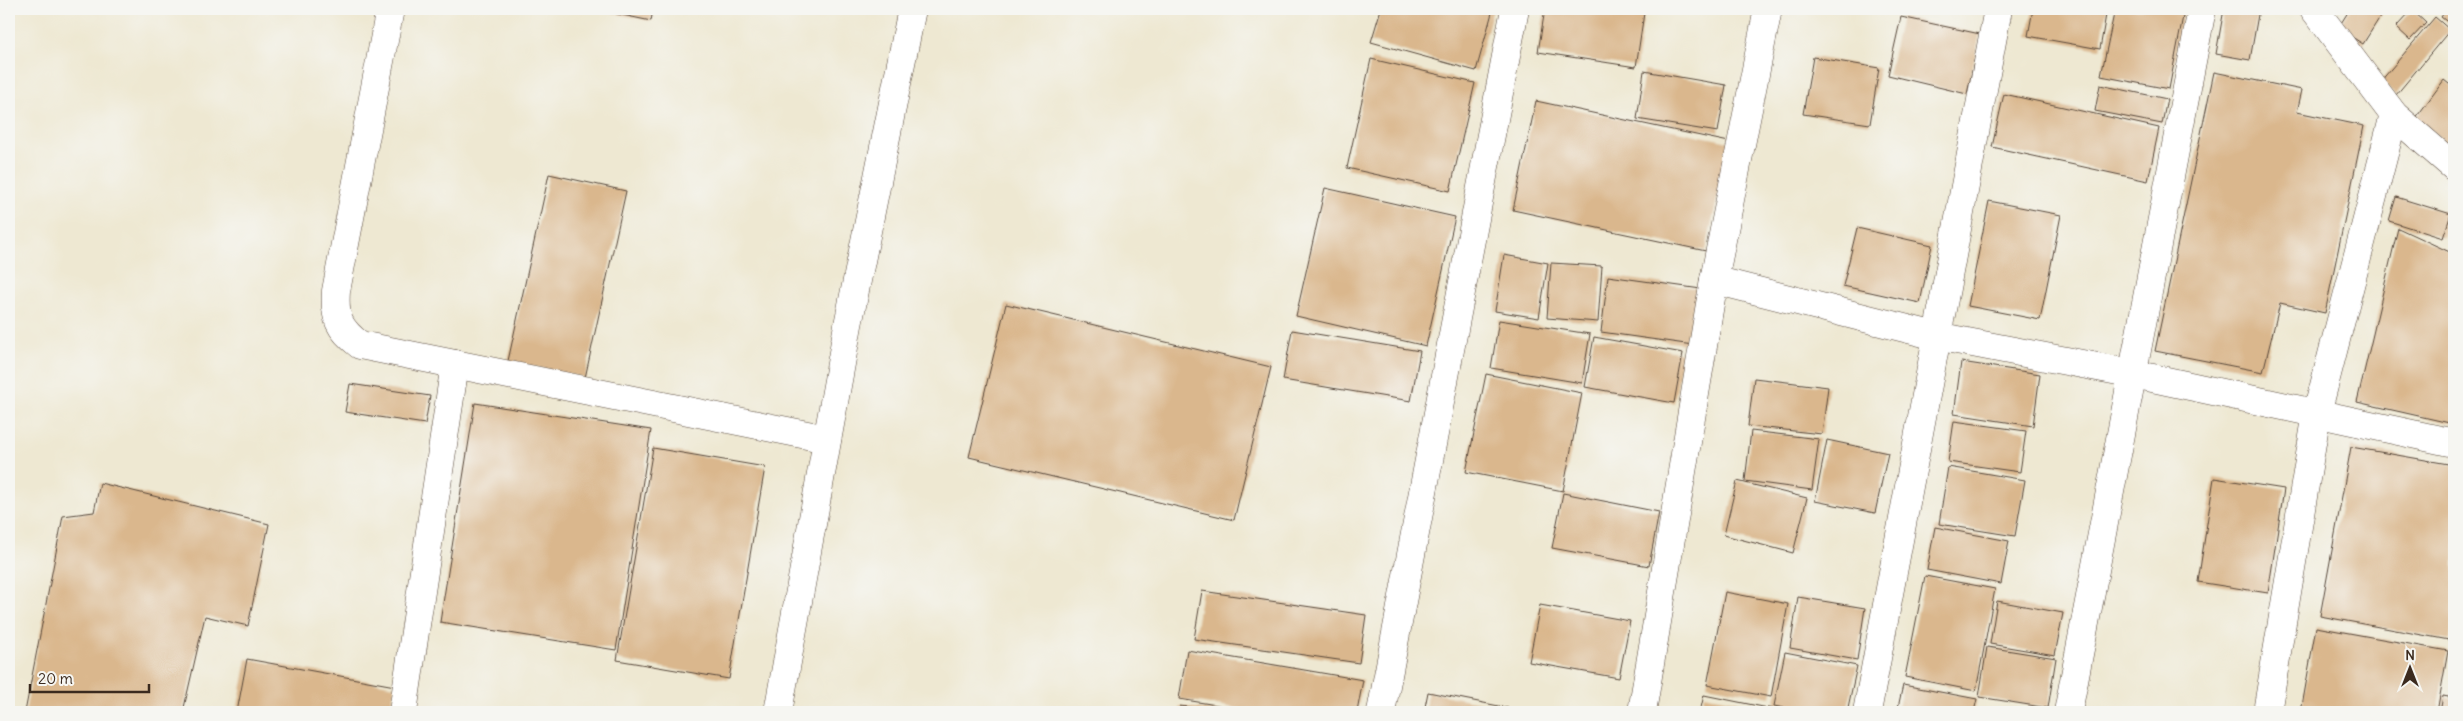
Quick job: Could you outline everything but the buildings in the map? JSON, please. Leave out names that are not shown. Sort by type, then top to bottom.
[{"type":"street","points":[[390,9],[336,292],[334,309],[339,323],[348,336],[360,345],[827,439]]},
{"type":"street","points":[[778,712],[827,439],[912,9]]},
{"type":"street","points":[[1381,712],[1515,9]]},
{"type":"street","points":[[1642,712],[1714,280],[1768,9]]},
{"type":"street","points":[[1867,712],[1998,9]]},
{"type":"street","points":[[2068,712],[2134,374],[2202,9]]},
{"type":"street","points":[[2314,9],[2394,115],[2454,167]]},
{"type":"street","points":[[2267,712],[2317,413],[2394,115]]},
{"type":"street","points":[[1714,280],[1936,336],[2134,374],[2454,443]]},
{"type":"street","points":[[403,712],[455,364]]}]
